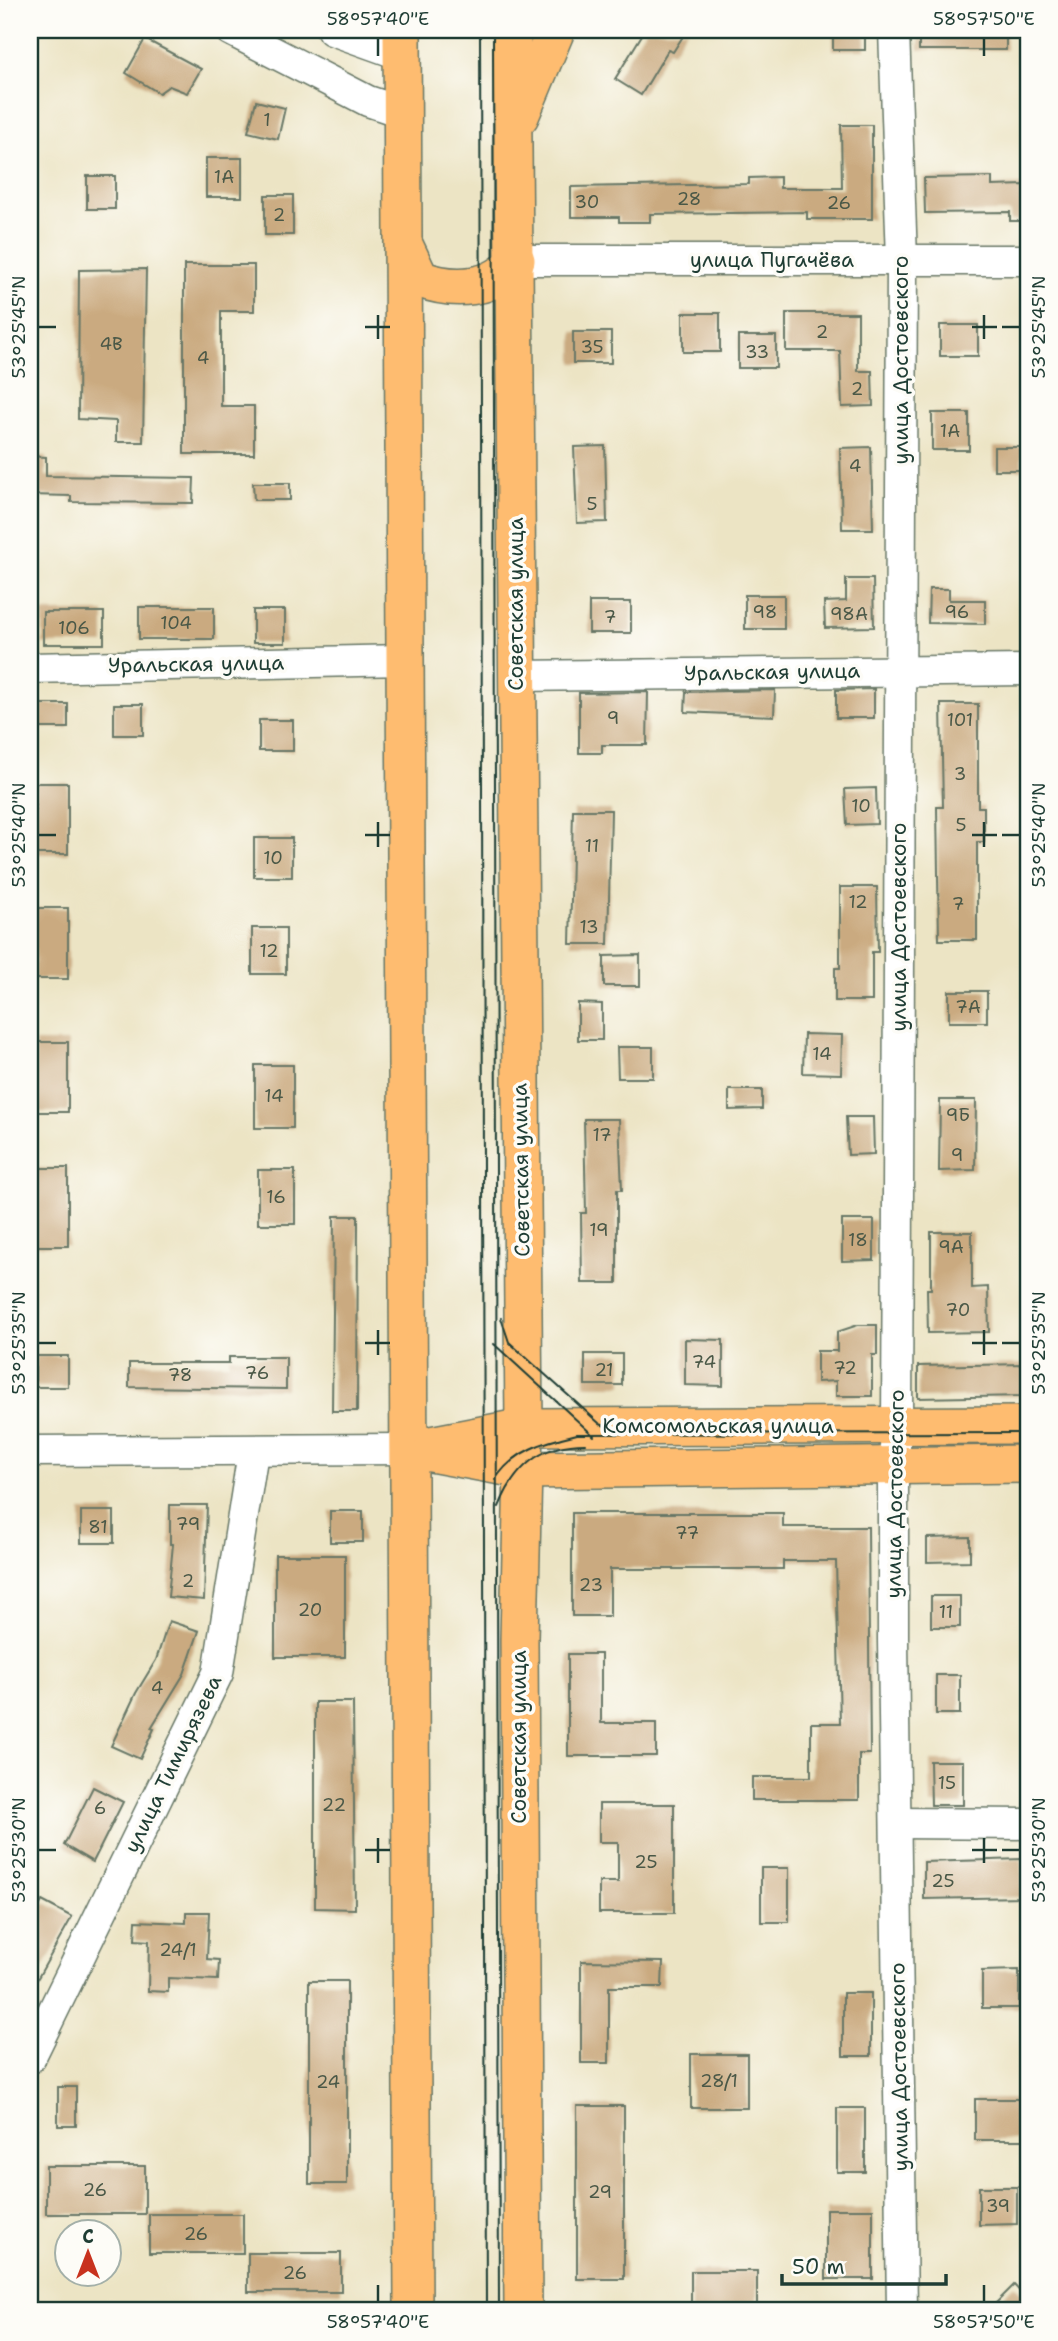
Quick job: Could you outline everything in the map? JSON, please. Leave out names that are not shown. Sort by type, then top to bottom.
[{"type":"main road","name":"Советская улица","points":[[512,30],[524,1427],[519,1639],[523,2311]]},
{"type":"main road","points":[[512,140],[556,30]]},
{"type":"main road","points":[[402,42],[413,2311]]},
{"type":"main road","points":[[405,247],[420,279],[435,285],[471,286],[492,281],[507,273],[516,261]]},
{"type":"main road","name":"Комсомольская улица","points":[[410,1449],[524,1427],[1028,1425]]},
{"type":"main road","name":"Комсомольская улица","points":[[410,1449],[523,1470],[1028,1464]]},
{"type":"street","points":[[230,30],[368,102],[401,112]]},
{"type":"street","points":[[332,30],[402,42]]},
{"type":"street","name":"улица Достоевского","points":[[894,30],[902,261],[897,1426],[893,1466],[902,2311]]},
{"type":"street","name":"улица Пугачёва","points":[[516,261],[1028,260]]},
{"type":"street","name":"Уральская улица","points":[[30,668],[404,660]]},
{"type":"street","name":"Уральская улица","points":[[516,676],[1028,670]]},
{"type":"street","name":"Комсомольская улица","points":[[30,1451],[410,1449]]},
{"type":"street","name":"улица Тимирязева","points":[[30,2058],[218,1674],[253,1451]]},
{"type":"street","points":[[897,1823],[1028,1824]]},
{"type":"building","points":[[645,30],[687,30],[673,52],[668,50],[641,95],[615,79]]},
{"type":"building","points":[[833,30],[865,30],[865,50],[833,50]]},
{"type":"building","points":[[919,30],[1006,30],[1006,50],[919,50]]},
{"type":"building","points":[[145,39],[201,69],[187,93],[169,86],[159,93],[126,73]]},
{"type":"building","points":[[256,101],[285,108],[278,139],[248,132]]},
{"type":"building","points":[[841,125],[872,125],[872,219],[807,219],[807,212],[650,214],[650,222],[619,222],[619,217],[571,217],[571,187],[749,184],[749,178],[780,177],[780,188],[842,188]]},
{"type":"building","points":[[206,158],[242,158],[242,197],[206,197]]},
{"type":"building","points":[[87,176],[115,176],[115,209],[87,209]]},
{"type":"building","points":[[992,177],[992,186],[1028,185],[1028,221],[1010,221],[1010,212],[925,213],[924,178]]},
{"type":"building","points":[[265,195],[293,195],[293,235],[265,235]]},
{"type":"building","points":[[184,265],[254,265],[254,311],[221,311],[221,406],[254,406],[254,454],[184,454]]},
{"type":"building","points":[[146,269],[143,442],[116,442],[116,421],[78,419],[79,270]]},
{"type":"building","points":[[683,313],[720,313],[720,352],[683,352]]},
{"type":"building","points":[[786,313],[858,313],[858,371],[872,371],[873,406],[842,407],[840,351],[786,351]]},
{"type":"building","points":[[940,325],[978,325],[978,356],[940,356]]},
{"type":"building","points":[[573,332],[611,332],[611,363],[573,363]]},
{"type":"building","points":[[738,336],[776,336],[776,368],[738,368]]},
{"type":"building","points":[[932,413],[969,413],[969,450],[932,450]]},
{"type":"building","points":[[605,446],[607,522],[577,523],[574,447]]},
{"type":"building","points":[[871,447],[873,529],[842,529],[840,448]]},
{"type":"building","points":[[994,447],[1022,447],[1022,470],[994,470]]},
{"type":"building","points":[[30,456],[46,457],[46,476],[194,478],[193,503],[71,502],[71,496],[30,495]]},
{"type":"building","points":[[253,483],[290,483],[290,500],[254,500]]},
{"type":"building","points":[[846,579],[873,579],[874,627],[825,628],[824,602],[846,601]]},
{"type":"building","points":[[929,589],[949,589],[949,600],[985,600],[985,624],[928,623]]},
{"type":"building","points":[[745,595],[784,595],[784,629],[745,629]]},
{"type":"building","points":[[589,602],[631,602],[631,633],[589,633]]},
{"type":"building","points":[[139,607],[214,607],[214,639],[139,639]]},
{"type":"building","points":[[253,610],[285,610],[285,643],[253,643]]},
{"type":"building","points":[[43,612],[104,612],[104,644],[43,644]]},
{"type":"building","points":[[874,689],[874,718],[836,718],[836,690]]},
{"type":"building","points":[[775,690],[774,716],[685,712],[686,692]]},
{"type":"building","points":[[648,692],[647,745],[602,745],[602,753],[579,753],[579,693]]},
{"type":"building","points":[[35,704],[68,704],[68,728],[35,728]]},
{"type":"building","points":[[114,704],[143,704],[143,735],[114,735]]},
{"type":"building","points":[[941,704],[978,704],[978,807],[984,807],[984,842],[977,842],[977,940],[939,940],[937,807],[943,807]]},
{"type":"building","points":[[259,720],[293,720],[293,751],[259,751]]},
{"type":"building","points":[[35,783],[68,783],[68,854],[35,854]]},
{"type":"building","points":[[876,788],[877,824],[847,825],[845,789]]},
{"type":"building","points":[[573,810],[611,810],[608,944],[570,944]]},
{"type":"building","points":[[254,838],[292,838],[292,877],[254,877]]},
{"type":"building","points":[[840,887],[877,887],[878,952],[872,952],[872,1001],[835,1001],[835,968],[840,968]]},
{"type":"building","points":[[35,908],[68,908],[68,979],[35,979]]},
{"type":"building","points":[[252,928],[286,928],[286,974],[252,974]]},
{"type":"building","points":[[640,955],[640,986],[604,986],[604,956]]},
{"type":"building","points":[[949,991],[987,991],[987,1022],[949,1022]]},
{"type":"building","points":[[578,1003],[602,1004],[602,1040],[578,1040]]},
{"type":"building","points":[[804,1034],[842,1035],[841,1074],[803,1073]]},
{"type":"building","points":[[35,1042],[68,1042],[68,1112],[35,1112]]},
{"type":"building","points":[[617,1047],[653,1047],[653,1078],[618,1078]]},
{"type":"building","points":[[255,1065],[293,1065],[293,1128],[255,1128]]},
{"type":"building","points":[[729,1090],[762,1090],[762,1109],[729,1110]]},
{"type":"building","points":[[940,1100],[976,1100],[975,1170],[939,1171]]},
{"type":"building","points":[[846,1117],[873,1117],[874,1154],[848,1155]]},
{"type":"building","points":[[584,1119],[619,1119],[622,1190],[617,1190],[617,1283],[582,1283],[581,1213],[586,1213]]},
{"type":"building","points":[[35,1168],[68,1168],[68,1246],[35,1246]]},
{"type":"building","points":[[258,1170],[295,1170],[295,1224],[258,1224]]},
{"type":"building","points":[[334,1216],[358,1216],[357,1411],[332,1411]]},
{"type":"building","points":[[842,1220],[874,1220],[874,1260],[842,1261]]},
{"type":"building","points":[[931,1232],[972,1232],[972,1288],[988,1287],[989,1332],[928,1333],[927,1289],[931,1289]]},
{"type":"building","points":[[858,1325],[877,1325],[877,1355],[872,1355],[872,1396],[836,1396],[836,1381],[817,1382],[817,1351],[837,1351],[837,1332]]},
{"type":"building","points":[[685,1339],[723,1340],[723,1386],[685,1385]]},
{"type":"building","points":[[585,1354],[622,1354],[622,1385],[585,1385]]},
{"type":"building","points":[[35,1356],[68,1356],[68,1387],[35,1387]]},
{"type":"building","points":[[229,1357],[286,1357],[286,1389],[129,1387],[129,1363],[229,1363]]},
{"type":"building","points":[[1028,1364],[1028,1396],[918,1398],[918,1366]]},
{"type":"building","points":[[170,1505],[207,1505],[204,1600],[168,1597],[173,1544],[170,1544]]},
{"type":"building","points":[[81,1511],[114,1511],[114,1543],[81,1543]]},
{"type":"building","points":[[330,1511],[363,1511],[363,1542],[330,1542]]},
{"type":"building","points":[[572,1513],[783,1513],[783,1527],[868,1527],[870,1754],[859,1754],[859,1800],[752,1800],[752,1777],[811,1777],[811,1723],[840,1723],[836,1561],[783,1561],[783,1569],[610,1569],[610,1616],[572,1616]]},
{"type":"building","points":[[970,1537],[970,1561],[927,1562],[927,1538]]},
{"type":"building","points":[[275,1555],[345,1555],[345,1657],[275,1657]]},
{"type":"building","points":[[931,1596],[960,1596],[960,1627],[931,1627]]},
{"type":"building","points":[[169,1621],[199,1631],[184,1674],[151,1728],[154,1729],[140,1759],[111,1746],[136,1693],[156,1660]]},
{"type":"building","points":[[568,1654],[601,1654],[601,1723],[656,1723],[656,1756],[568,1756]]},
{"type":"building","points":[[936,1675],[960,1675],[960,1714],[936,1714]]},
{"type":"building","points":[[315,1702],[353,1702],[355,1909],[315,1908]]},
{"type":"building","points":[[930,1761],[963,1761],[963,1805],[931,1805]]},
{"type":"building","points":[[93,1787],[123,1802],[93,1862],[64,1845]]},
{"type":"building","points":[[599,1804],[674,1804],[674,1913],[599,1913],[599,1882],[618,1882],[618,1842],[599,1842]]},
{"type":"building","points":[[1022,1859],[1022,1897],[924,1899],[924,1862]]},
{"type":"building","points":[[761,1868],[789,1868],[789,1922],[761,1922]]},
{"type":"building","points":[[42,1901],[72,1917],[30,1992],[30,1925]]},
{"type":"building","points":[[186,1912],[209,1912],[207,1959],[219,1960],[218,1980],[168,1978],[168,1992],[148,1991],[149,1941],[135,1940],[136,1921],[186,1923]]},
{"type":"building","points":[[581,1961],[663,1962],[662,1987],[609,1987],[609,2063],[581,2063]]},
{"type":"building","points":[[1019,1970],[1019,2008],[982,2008],[982,1971]]},
{"type":"building","points":[[309,1981],[347,1981],[347,2184],[309,2184]]},
{"type":"building","points":[[843,1993],[871,1993],[871,2056],[843,2056]]},
{"type":"building","points":[[691,2054],[747,2054],[747,2108],[691,2108]]},
{"type":"building","points":[[58,2087],[76,2087],[76,2126],[58,2126]]},
{"type":"building","points":[[975,2099],[1028,2099],[1028,2140],[975,2140]]},
{"type":"building","points":[[577,2106],[624,2106],[624,2279],[577,2279]]},
{"type":"building","points":[[837,2108],[865,2108],[865,2172],[837,2172]]},
{"type":"building","points":[[46,2166],[145,2166],[145,2214],[46,2214]]},
{"type":"building","points":[[979,2187],[1017,2187],[1017,2224],[979,2225]]},
{"type":"building","points":[[826,2209],[873,2209],[873,2279],[826,2279]]},
{"type":"building","points":[[149,2214],[243,2214],[243,2253],[149,2253]]},
{"type":"building","points":[[248,2253],[341,2253],[341,2292],[248,2292]]},
{"type":"building","points":[[691,2271],[757,2271],[757,2311],[691,2311]]},
{"type":"building","points":[[1014,2285],[1028,2300],[1028,2311],[988,2311]]},
{"type":"tram line","points":[[480,30],[486,2311]]},
{"type":"tram line","points":[[493,30],[499,2311]]},
{"type":"tram line","points":[[501,1318],[509,1342],[600,1424],[618,1431]]},
{"type":"tram line","points":[[494,1344],[594,1436]]},
{"type":"tram line","points":[[495,1480],[511,1461],[521,1454],[553,1440],[577,1434],[1028,1433]]},
{"type":"tram line","points":[[499,1507],[512,1481],[531,1461],[555,1448],[585,1444]]}]
